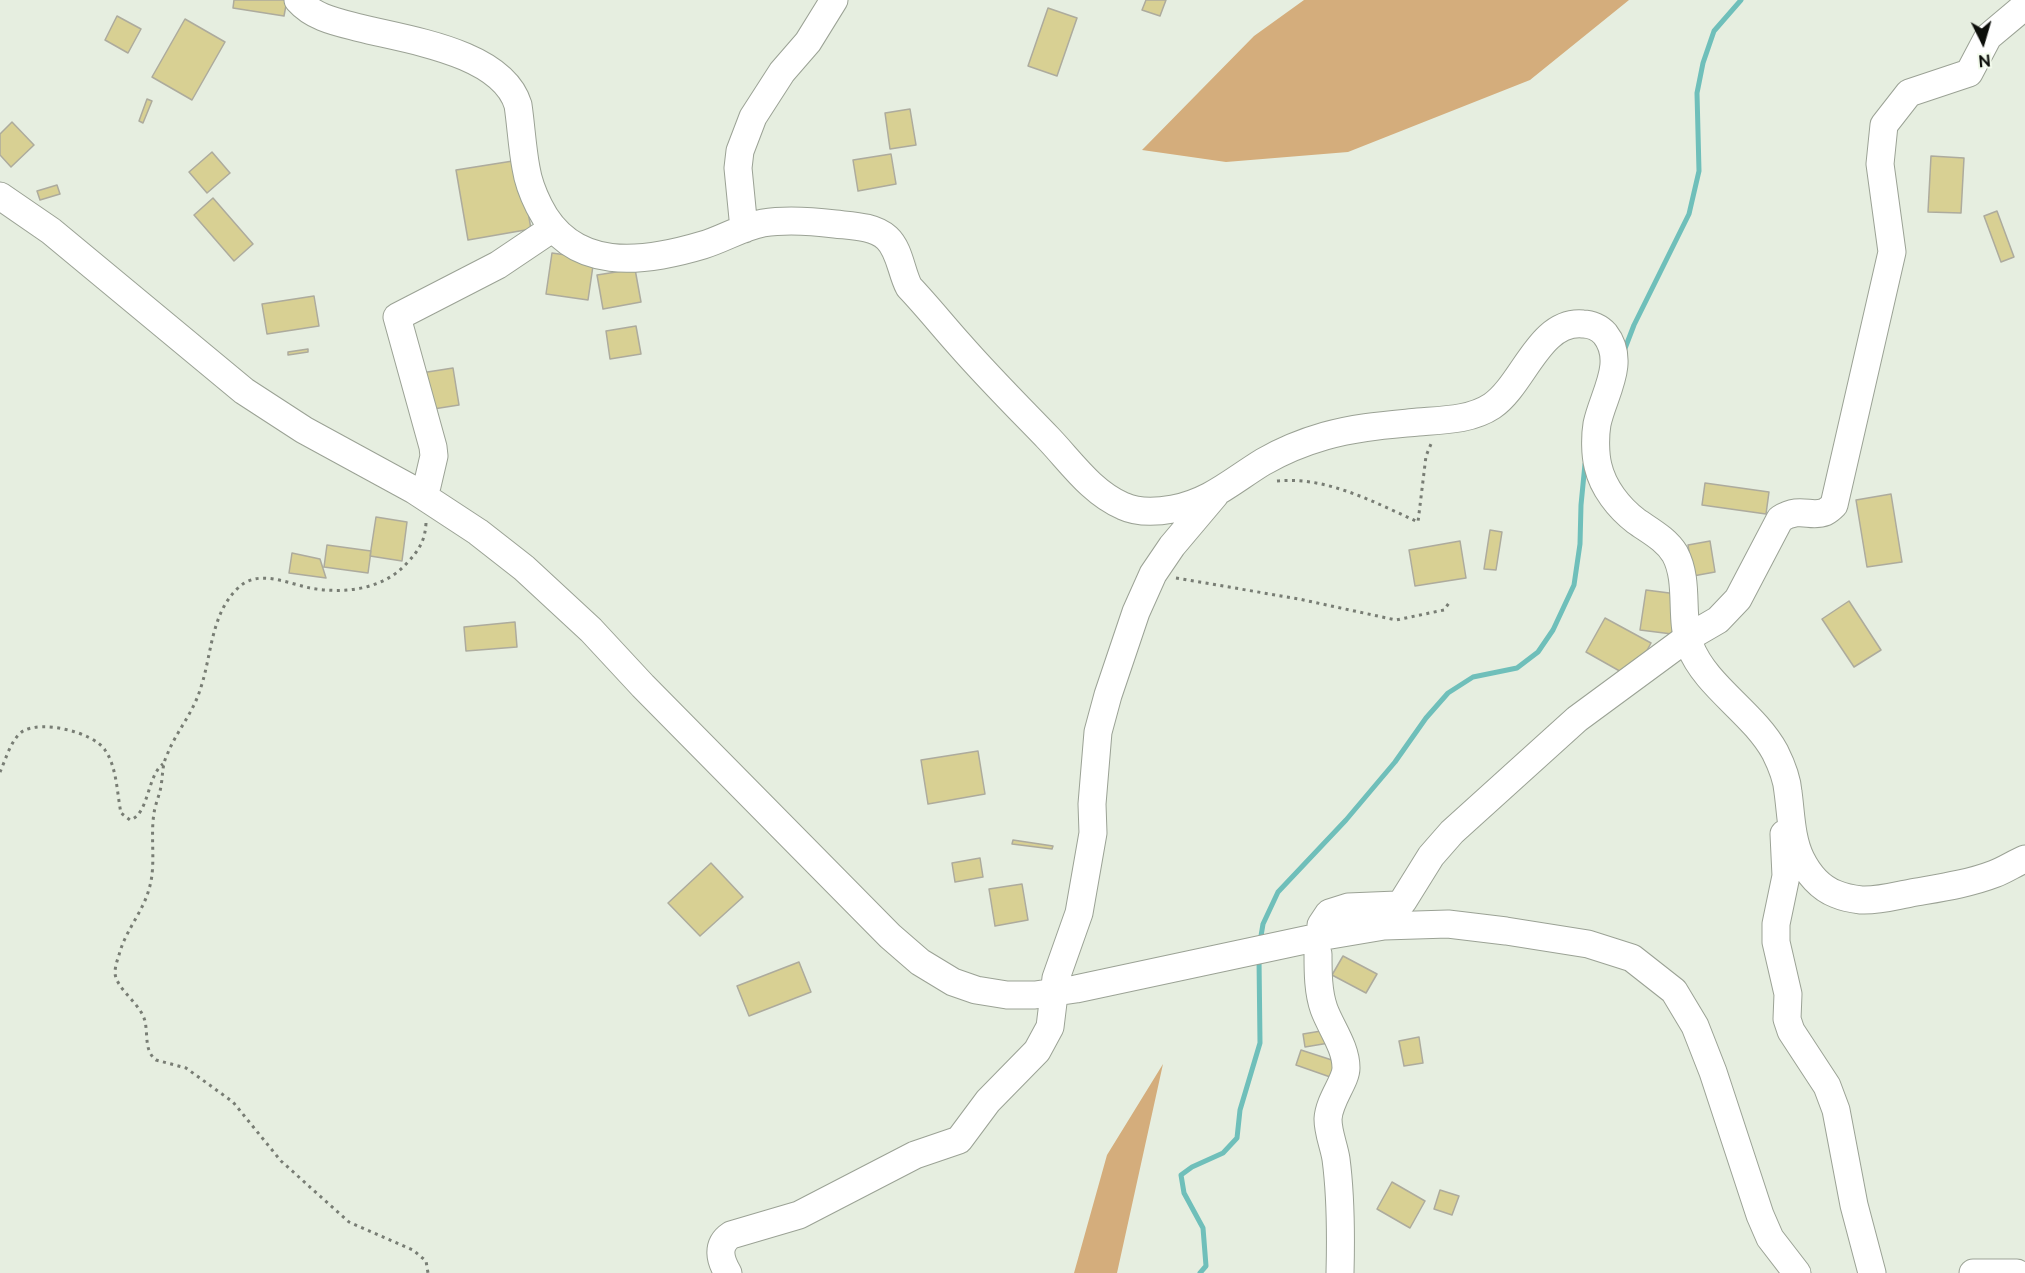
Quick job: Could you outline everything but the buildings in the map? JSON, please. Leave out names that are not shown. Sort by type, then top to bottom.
[{"type":"street","points":[[298,0],[316,15],[457,54],[493,70],[515,95],[525,168],[544,216],[561,236],[578,248],[594,255],[614,259],[646,258],[705,245],[764,223],[798,221],[865,227],[879,232],[893,245],[909,287],[962,347],[1084,479],[1108,498],[1131,510],[1157,511],[1193,504],[1216,494],[1268,459],[1326,436],[1370,427],[1446,420],[1478,413],[1510,391],[1539,346],[1557,330],[1577,323],[1587,324],[1603,332],[1612,347],[1613,376],[1597,426],[1598,466],[1603,479],[1617,503],[1631,517],[1660,537],[1675,555],[1681,576],[1687,638],[1692,651],[1704,671],[1764,734],[1774,751],[1783,769],[1788,788],[1798,855],[1808,871],[1819,884],[1832,892],[1862,900],[1955,885],[1994,874],[2025,859]]},
{"type":"street","points":[[744,229],[738,168],[740,150],[753,117],[782,72],[808,42],[834,0]]},
{"type":"street","points":[[1340,1273],[1340,1200],[1336,1157],[1328,1127],[1328,1117],[1330,1106],[1347,1070],[1343,1049],[1323,1006],[1319,988],[1319,939],[1329,913],[1348,906],[1397,905],[1403,900],[1431,856],[1452,831],[1577,719],[1687,638],[1718,620],[1738,599],[1780,519],[1797,512],[1825,512],[1834,506],[1892,252],[1880,164],[1884,125],[1909,93],[1970,73],[1988,37],[2025,6]]},
{"type":"street","points":[[0,176],[9,187],[6,200],[51,231],[244,391],[304,430],[414,490],[478,532],[524,568],[591,630],[643,686],[890,936],[920,962],[953,982],[976,990],[1007,995],[1035,995],[1065,991],[1384,926],[1448,924],[1588,944],[1632,958],[1674,991],[1695,1026],[1713,1072],[1760,1215],[1770,1238],[1797,1273]]},
{"type":"street","points":[[428,486],[434,456],[433,447],[397,317],[498,265],[553,228]]},
{"type":"street","points":[[1065,991],[1056,978],[1079,913],[1093,833],[1094,768],[1098,732],[1121,654],[1153,574],[1172,546],[1216,494]]},
{"type":"street","points":[[1790,811],[1784,820],[1786,876],[1776,924],[1776,942],[1788,994],[1787,1019],[1791,1031],[1827,1086],[1836,1110],[1854,1205],[1872,1273]]},
{"type":"street","points":[[728,1273],[721,1260],[720,1249],[724,1240],[731,1235],[800,1215],[915,1155],[959,1140],[988,1101],[1037,1051],[1065,991]]},
{"type":"street","points":[[1973,1273],[2016,1273]]},
{"type":"path","points":[[1267,482],[1301,481],[1334,487],[1418,522],[1426,456],[1432,441],[1446,420]]},
{"type":"path","points":[[426,522],[426,535],[414,556],[403,567],[377,584],[360,589],[326,590],[267,578],[244,582],[228,599],[213,633],[201,690],[164,764],[153,821],[150,886],[145,900],[126,932],[115,969],[116,980],[135,1002],[144,1018],[150,1055],[156,1060],[186,1068],[233,1102],[281,1161],[349,1222],[413,1250],[426,1261],[428,1273]]},
{"type":"path","points":[[1153,574],[1299,599],[1396,620],[1444,610],[1449,603]]},
{"type":"path","points":[[0,772],[15,738],[30,728],[43,726],[86,735],[97,741],[106,751],[112,763],[121,813],[130,820],[136,818],[140,811],[156,769],[164,764]]},
{"type":"shaded area","points":[[1304,0],[1629,0],[1530,80],[1348,152],[1226,162],[1142,150],[1254,36]]},
{"type":"shaded area","points":[[1163,1064],[1117,1273],[1074,1273],[1107,1155]]},
{"type":"waterway","points":[[1624,351],[1634,325],[1689,214],[1699,171],[1697,93],[1703,63],[1714,31],[1741,0]]},
{"type":"waterway","points":[[1260,942],[1263,924],[1278,892],[1346,820],[1395,762],[1426,718],[1448,693],[1473,677],[1517,668],[1538,652],[1553,630],[1574,585],[1580,544],[1585,464]]},
{"type":"waterway","points":[[1200,1273],[1206,1266],[1203,1228],[1184,1193],[1181,1175],[1192,1167],[1223,1153],[1237,1138],[1240,1110],[1260,1043],[1259,958]]}]
